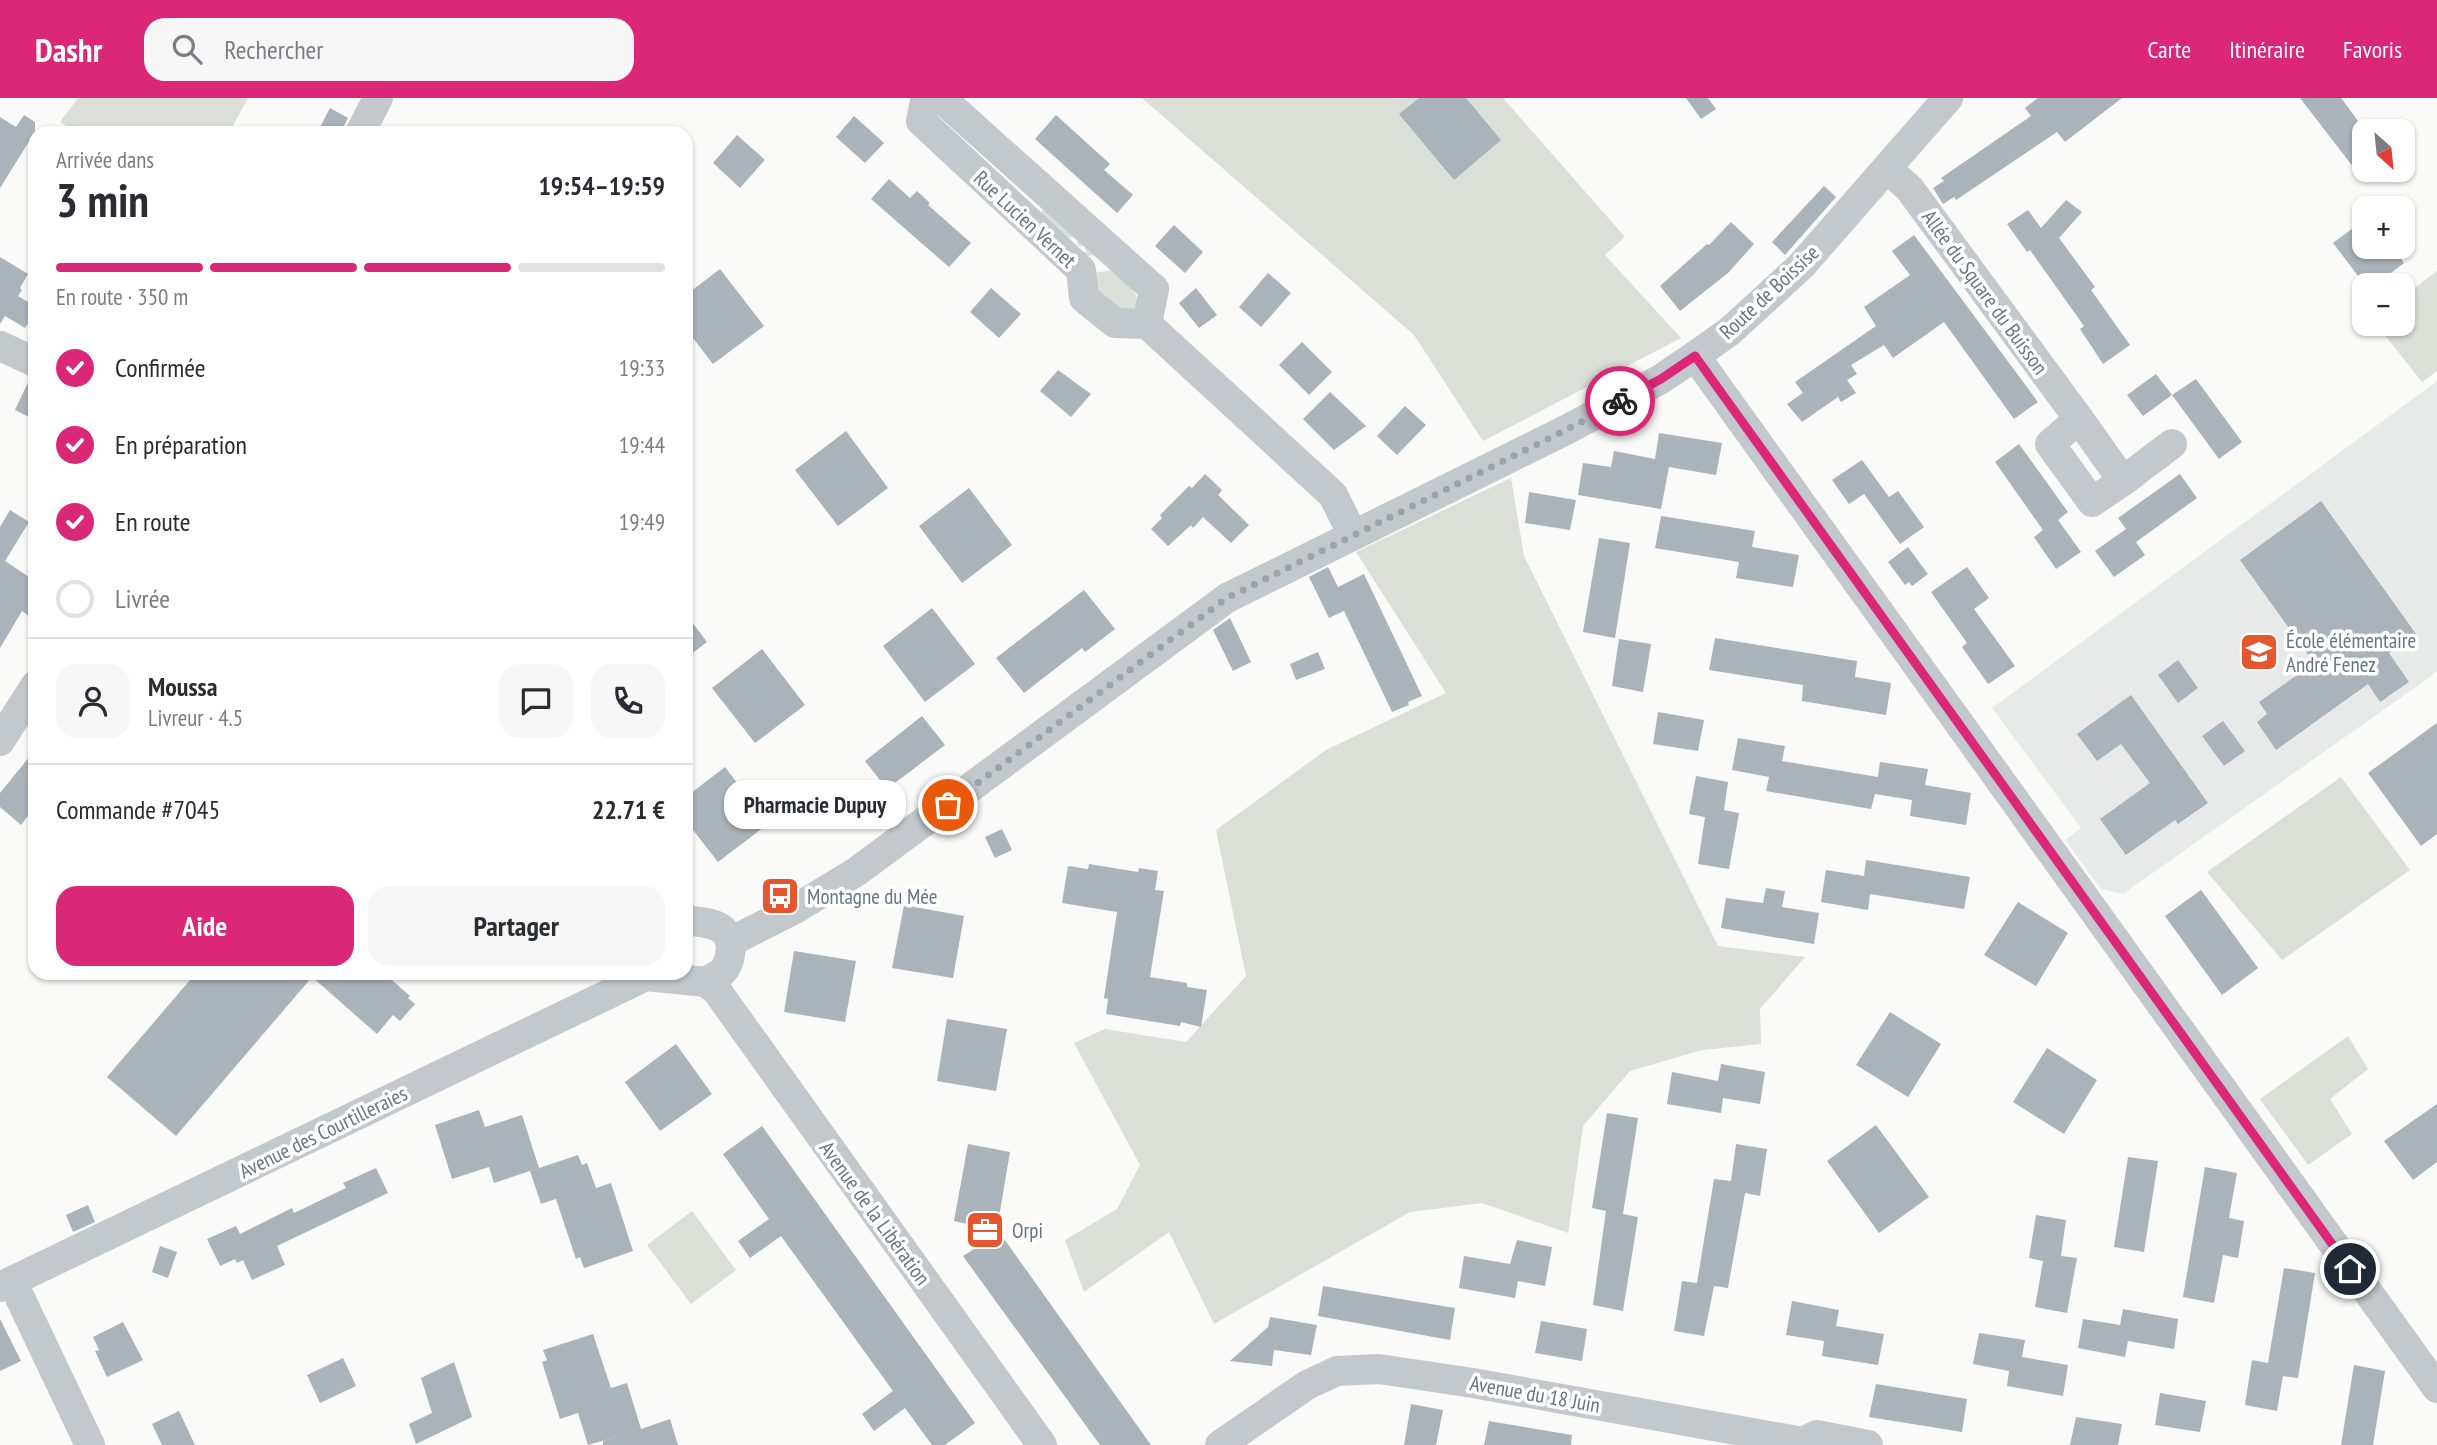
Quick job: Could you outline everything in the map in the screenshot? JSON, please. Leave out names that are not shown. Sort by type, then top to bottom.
[{"type":"street","points":[[363,126],[379,98]]},
{"type":"street","name":"Rue Lucien Vernet","points":[[935,98],[925,101],[921,121],[1081,270],[1084,298],[1115,323],[1147,324],[1154,289],[941,98]]},
{"type":"street","name":"Route de Boissise","points":[[730,942],[795,909],[856,872],[1227,598],[1566,430],[1661,379],[1695,356],[1730,331],[1784,282],[1833,231],[1948,98]]},
{"type":"street","name":"Allée du Square du Buisson","points":[[1887,169],[1909,188],[2123,481],[2172,444]]},
{"type":"street","points":[[1147,324],[1333,495],[1353,535]]},
{"type":"street","points":[[0,346],[28,359]]},
{"type":"street","points":[[1695,356],[2437,1388]]},
{"type":"street","points":[[0,741],[28,697]]},
{"type":"street","points":[[690,980],[706,982],[723,971],[729,957],[730,942],[724,931],[709,923],[693,921]]},
{"type":"street","name":"Avenue des Courtilleraies","points":[[6,1284],[632,980]]},
{"type":"street","name":"Avenue de la Libération","points":[[706,982],[717,991],[1042,1445]]},
{"type":"street","points":[[6,1284],[90,1445]]},
{"type":"street","name":"Avenue du 18 Juin","points":[[1220,1445],[1307,1385],[1337,1371],[1379,1369],[1473,1383],[1803,1442],[1817,1435],[1868,1445]]},
{"type":"shaded area","points":[[78,98],[248,98],[233,126],[67,126],[60,122]]},
{"type":"shaded area","points":[[1142,98],[1503,98],[1625,237],[1605,255],[1681,338],[1483,441],[1414,335]]},
{"type":"shaded area","points":[[1043,210],[1050,210],[1098,255],[1087,256],[1094,273],[1113,270],[1128,284],[1137,299],[1136,312],[1112,313],[1072,253],[1086,252],[1085,246],[1078,246],[1076,237],[1057,238],[1039,214]]},
{"type":"shaded area","points":[[2437,271],[2437,371],[2422,382],[2386,336],[2415,336],[2415,288]]},
{"type":"shaded area","points":[[2437,381],[2437,672],[2123,894],[2101,889],[2065,840],[2081,828],[1992,708]]},
{"type":"shaded area","points":[[1511,478],[1524,556],[1718,946],[1805,957],[1760,1009],[1761,1044],[1702,1050],[1630,1071],[1583,1126],[1568,1233],[1482,1203],[1410,1212],[1214,1324],[1169,1232],[1084,1292],[1065,1240],[1117,1209],[1140,1165],[1074,1043],[1105,1029],[1186,1042],[1246,976],[1216,830],[1326,750],[1446,693],[1356,552]]},
{"type":"shaded area","points":[[2341,777],[2410,870],[2282,960],[2207,872]]},
{"type":"shaded area","points":[[2348,1036],[2368,1069],[2330,1099],[2352,1134],[2308,1165],[2260,1099]]},
{"type":"shaded area","points":[[692,1211],[736,1270],[691,1304],[647,1245]]},
{"type":"building","points":[[1419,98],[1466,98],[1501,140],[1454,180],[1399,114]]},
{"type":"building","points":[[1686,98],[1708,98],[1716,109],[1701,119]]},
{"type":"building","points":[[2038,98],[2122,98],[2065,142],[2057,132],[1956,200],[1954,197],[1943,204],[1933,188],[1944,181],[1941,178],[2031,116],[2025,108]]},
{"type":"building","points":[[2300,98],[2341,98],[2357,119],[2352,119],[2352,165]]},
{"type":"building","points":[[330,108],[348,118],[344,126],[321,126]]},
{"type":"building","points":[[24,115],[35,122],[35,126],[28,126],[28,143],[0,188],[0,117],[16,127]]},
{"type":"building","points":[[1056,115],[1110,164],[1104,170],[1133,195],[1117,213],[1035,139]]},
{"type":"building","points":[[854,116],[884,143],[865,163],[836,137]]},
{"type":"building","points":[[737,135],[765,160],[740,188],[713,163]]},
{"type":"building","points":[[889,179],[910,198],[917,191],[930,203],[928,205],[971,243],[949,267],[871,199]]},
{"type":"building","points":[[1824,186],[1836,197],[1785,255],[1772,242]]},
{"type":"building","points":[[2066,200],[2082,212],[2059,238],[2095,287],[2091,290],[2130,345],[2103,364],[2080,329],[2084,326],[2030,250],[2027,252],[2007,224],[2028,210],[2041,228]]},
{"type":"building","points":[[1731,222],[1754,244],[1728,273],[1680,311],[1660,286],[1709,245]]},
{"type":"building","points":[[1174,225],[1203,252],[1185,273],[1155,246]]},
{"type":"building","points":[[2352,229],[2352,259],[2401,259],[2404,263],[2391,273],[2356,273],[2333,243]]},
{"type":"building","points":[[1914,235],[2038,402],[2014,419],[1944,322],[1893,358],[1884,345],[1851,365],[1857,374],[1847,380],[1856,393],[1841,402],[1838,397],[1802,422],[1787,404],[1803,393],[1795,382],[1876,326],[1864,307],[1910,275],[1892,251]]},
{"type":"building","points":[[0,257],[28,274],[18,296],[28,302],[28,323],[25,328],[5,316],[0,324]]},
{"type":"building","points":[[720,269],[764,326],[713,364],[693,338],[693,290]]},
{"type":"building","points":[[1268,273],[1291,293],[1261,327],[1239,307]]},
{"type":"building","points":[[991,288],[1021,314],[999,338],[970,312]]},
{"type":"building","points":[[1196,288],[1217,315],[1199,328],[1179,303]]},
{"type":"building","points":[[1302,342],[1332,372],[1309,395],[1279,365]]},
{"type":"building","points":[[1058,370],[1091,394],[1071,417],[1040,391]]},
{"type":"building","points":[[2156,374],[2172,395],[2143,416],[2127,395]]},
{"type":"building","points":[[2196,379],[2242,442],[2219,459],[2172,395]]},
{"type":"building","points":[[28,382],[28,416],[15,410]]},
{"type":"building","points":[[1330,392],[1366,426],[1334,450],[1303,419]]},
{"type":"building","points":[[1405,406],[1426,425],[1397,455],[1377,436]]},
{"type":"building","points":[[846,431],[888,488],[838,526],[795,470]]},
{"type":"building","points":[[1659,433],[1722,443],[1716,475],[1669,467],[1661,509],[1578,495],[1583,463],[1611,467],[1614,451],[1655,459]]},
{"type":"building","points":[[2019,444],[2068,512],[2058,520],[2081,552],[2056,569],[2034,537],[2043,530],[1995,462]]},
{"type":"building","points":[[1862,460],[1889,497],[1898,491],[1924,527],[1900,544],[1864,494],[1849,504],[1832,480]]},
{"type":"building","points":[[1205,474],[1222,490],[1218,495],[1249,525],[1231,543],[1203,517],[1168,546],[1151,529],[1162,518],[1160,515]]},
{"type":"building","points":[[2180,474],[2197,498],[2136,542],[2145,555],[2114,577],[2095,551],[2126,529],[2118,518]]},
{"type":"building","points":[[969,488],[1012,545],[962,583],[919,526]]},
{"type":"building","points":[[1529,492],[1576,500],[1570,530],[1525,523]]},
{"type":"building","points":[[2321,501],[2416,634],[2389,653],[2409,682],[2380,702],[2368,684],[2276,750],[2257,722],[2267,714],[2259,702],[2314,663],[2240,560]]},
{"type":"building","points":[[10,510],[28,521],[5,561],[28,576],[28,615],[22,611],[0,648],[0,527]]},
{"type":"building","points":[[1661,516],[1755,531],[1752,547],[1799,555],[1793,587],[1736,578],[1739,562],[1655,548]]},
{"type":"building","points":[[1599,538],[1630,543],[1615,638],[1583,632]]},
{"type":"building","points":[[1908,547],[1928,574],[1912,586],[1909,582],[1905,585],[1888,562]]},
{"type":"building","points":[[1328,567],[1338,587],[1364,574],[1422,696],[1408,702],[1409,705],[1392,712],[1344,611],[1329,618],[1309,577]]},
{"type":"building","points":[[1967,567],[1989,598],[1974,609],[2015,666],[1988,684],[1962,647],[1967,643],[1931,592]]},
{"type":"building","points":[[1084,590],[1115,629],[1085,652],[1082,648],[1024,693],[996,658]]},
{"type":"building","points":[[932,608],[975,664],[925,702],[883,646]]},
{"type":"building","points":[[1230,618],[1251,662],[1233,671],[1213,630]]},
{"type":"building","points":[[693,623],[707,642],[693,653]]},
{"type":"building","points":[[1715,638],[1857,661],[1855,677],[1891,683],[1886,715],[1802,701],[1803,685],[1709,670]]},
{"type":"building","points":[[1619,639],[1651,644],[1643,692],[1612,686]]},
{"type":"building","points":[[762,649],[805,705],[755,743],[712,688]]},
{"type":"building","points":[[1318,652],[1325,669],[1296,680],[1290,664]]},
{"type":"building","points":[[2178,660],[2198,688],[2178,703],[2158,675]]},
{"type":"building","points":[[2131,695],[2208,803],[2178,824],[2175,820],[2126,855],[2100,819],[2150,783],[2121,744],[2097,761],[2077,734]]},
{"type":"building","points":[[1658,712],[1704,720],[1698,751],[1653,744]]},
{"type":"building","points":[[922,716],[945,745],[887,789],[865,761]]},
{"type":"building","points":[[2223,721],[2245,751],[2224,766],[2202,736]]},
{"type":"building","points":[[2437,723],[2437,834],[2421,846],[2368,773]]},
{"type":"building","points":[[1738,738],[1785,746],[1782,761],[1878,777],[1880,762],[1928,769],[1925,785],[1971,793],[1966,825],[1910,816],[1912,800],[1875,794],[1871,809],[1766,791],[1769,777],[1732,770]]},
{"type":"building","points":[[28,759],[28,816],[21,825],[0,807],[0,793]]},
{"type":"building","points":[[725,767],[768,824],[718,862],[693,830],[693,792]]},
{"type":"building","points":[[1696,776],[1728,782],[1724,810],[1739,813],[1729,869],[1698,864],[1705,817],[1689,814]]},
{"type":"building","points":[[1002,829],[1012,850],[995,858],[985,837]]},
{"type":"building","points":[[1866,860],[1970,877],[1964,909],[1870,894],[1868,910],[1821,902],[1826,870],[1864,876]]},
{"type":"building","points":[[1089,864],[1138,872],[1139,868],[1158,871],[1155,890],[1164,891],[1150,977],[1187,983],[1187,987],[1207,990],[1201,1027],[1181,1022],[1180,1026],[1106,1014],[1108,999],[1104,998],[1117,912],[1062,903],[1068,866],[1088,869]]},
{"type":"building","points":[[1766,888],[1785,891],[1782,907],[1819,913],[1814,944],[1721,928],[1726,898],[1763,903]]},
{"type":"building","points":[[2201,890],[2258,968],[2222,995],[2165,916]]},
{"type":"building","points":[[2018,902],[2068,933],[2036,986],[1984,955]]},
{"type":"building","points":[[904,905],[964,916],[953,978],[892,968]]},
{"type":"building","points":[[794,951],[856,961],[845,1022],[784,1012]]},
{"type":"building","points":[[190,980],[309,980],[176,1136],[107,1077]]},
{"type":"building","points":[[315,980],[392,980],[415,1004],[400,1021],[393,1015],[377,1034]]},
{"type":"building","points":[[1890,1012],[1941,1044],[1908,1097],[1856,1065]]},
{"type":"building","points":[[947,1019],[1007,1029],[996,1091],[937,1081]]},
{"type":"building","points":[[676,1044],[712,1094],[660,1131],[625,1082]]},
{"type":"building","points":[[2047,1048],[2097,1080],[2064,1134],[2013,1102]]},
{"type":"building","points":[[1721,1064],[1765,1072],[1760,1104],[1723,1098],[1721,1113],[1667,1104],[1672,1072],[1718,1081]]},
{"type":"building","points":[[2437,1104],[2437,1162],[2413,1180],[2384,1141]]},
{"type":"building","points":[[479,1110],[485,1127],[522,1115],[539,1168],[494,1183],[489,1167],[452,1179],[435,1125]]},
{"type":"building","points":[[1607,1113],[1638,1118],[1623,1214],[1638,1217],[1623,1311],[1593,1305],[1606,1211],[1592,1208]]},
{"type":"building","points":[[1876,1125],[1929,1197],[1879,1233],[1827,1161]]},
{"type":"building","points":[[762,1126],[975,1423],[945,1445],[932,1445],[905,1408],[874,1431],[862,1414],[893,1391],[781,1236],[750,1258],[738,1241],[769,1219],[723,1154]]},
{"type":"building","points":[[968,1144],[1010,1152],[997,1229],[1151,1445],[1100,1445],[963,1256],[977,1247],[970,1236],[972,1225],[954,1221]]},
{"type":"building","points":[[1736,1144],[1767,1149],[1760,1196],[1745,1193],[1728,1288],[1714,1286],[1704,1336],[1674,1331],[1682,1281],[1697,1283],[1714,1179],[1731,1181]]},
{"type":"building","points":[[578,1155],[582,1165],[587,1163],[596,1188],[611,1183],[633,1251],[584,1268],[580,1257],[576,1259],[556,1199],[541,1204],[530,1171]]},
{"type":"building","points":[[2128,1157],[2158,1161],[2144,1252],[2114,1247]]},
{"type":"building","points":[[2205,1167],[2237,1173],[2229,1218],[2244,1221],[2238,1258],[2223,1255],[2214,1303],[2183,1297]]},
{"type":"building","points":[[376,1168],[388,1193],[277,1246],[285,1265],[252,1280],[243,1260],[237,1263],[235,1259],[220,1266],[207,1239],[236,1226],[240,1234],[292,1208],[294,1213],[346,1188],[343,1183]]},
{"type":"building","points":[[88,1205],[95,1222],[73,1232],[66,1215]]},
{"type":"building","points":[[2036,1215],[2066,1220],[2061,1256],[2077,1258],[2067,1313],[2035,1307],[2043,1261],[2029,1258]]},
{"type":"building","points":[[1517,1240],[1552,1247],[1545,1286],[1518,1281],[1515,1298],[1459,1288],[1464,1256],[1510,1264]]},
{"type":"building","points":[[160,1246],[177,1252],[168,1278],[152,1272]]},
{"type":"building","points":[[2284,1268],[2315,1273],[2298,1378],[2283,1376],[2277,1411],[2245,1405],[2252,1360],[2268,1363]]},
{"type":"building","points":[[1323,1286],[1455,1308],[1450,1340],[1318,1316]]},
{"type":"building","points":[[1792,1301],[1839,1310],[1836,1326],[1884,1334],[1878,1365],[1822,1356],[1824,1341],[1786,1335]]},
{"type":"building","points":[[2123,1309],[2178,1319],[2174,1349],[2128,1341],[2125,1357],[2078,1348],[2083,1319],[2120,1325]]},
{"type":"building","points":[[1270,1317],[1317,1325],[1311,1355],[1274,1350],[1272,1366],[1230,1361],[1268,1327]]},
{"type":"building","points":[[0,1319],[21,1361],[0,1371]]},
{"type":"building","points":[[1541,1321],[1587,1329],[1582,1361],[1535,1353]]},
{"type":"building","points":[[123,1322],[143,1360],[107,1377],[95,1351],[99,1350],[93,1337]]},
{"type":"building","points":[[1979,1333],[2025,1340],[2022,1357],[2068,1365],[2063,1396],[2007,1386],[2009,1371],[1973,1364]]},
{"type":"building","points":[[593,1334],[611,1388],[627,1383],[641,1429],[670,1419],[678,1445],[603,1445],[603,1441],[623,1435],[588,1445],[578,1413],[560,1419],[542,1362],[547,1360],[543,1350]]},
{"type":"building","points":[[343,1358],[356,1386],[320,1403],[307,1375]]},
{"type":"building","points":[[454,1362],[472,1417],[416,1444],[409,1424],[432,1413],[421,1378]]},
{"type":"building","points":[[2354,1365],[2385,1371],[2373,1445],[2341,1445]]},
{"type":"building","points":[[1876,1384],[1967,1399],[1962,1432],[1869,1417]]},
{"type":"building","points":[[2160,1393],[2206,1401],[2200,1432],[2155,1425]]},
{"type":"building","points":[[1411,1404],[1443,1410],[1436,1445],[1404,1445]]},
{"type":"building","points":[[179,1411],[195,1445],[162,1445],[152,1424]]},
{"type":"building","points":[[2076,1417],[2122,1424],[2118,1445],[2070,1445]]},
{"type":"building","points":[[1489,1421],[1572,1435],[1571,1445],[1484,1445]]},
{"type":"way so far","points":[[948,805],[1227,598],[1620,401]]},
{"type":"place","name":"École élémentaire André Fenez","points":[[2259,652]]},
{"type":"place","name":"Pharmacie Dupuy","points":[[948,805]]},
{"type":"place","name":"Montagne du Mée","points":[[780,896]]},
{"type":"place","name":"Orpi","points":[[985,1230]]},
{"type":"route","points":[[1620,401],[1661,379],[1695,356],[2350,1269]]}]
